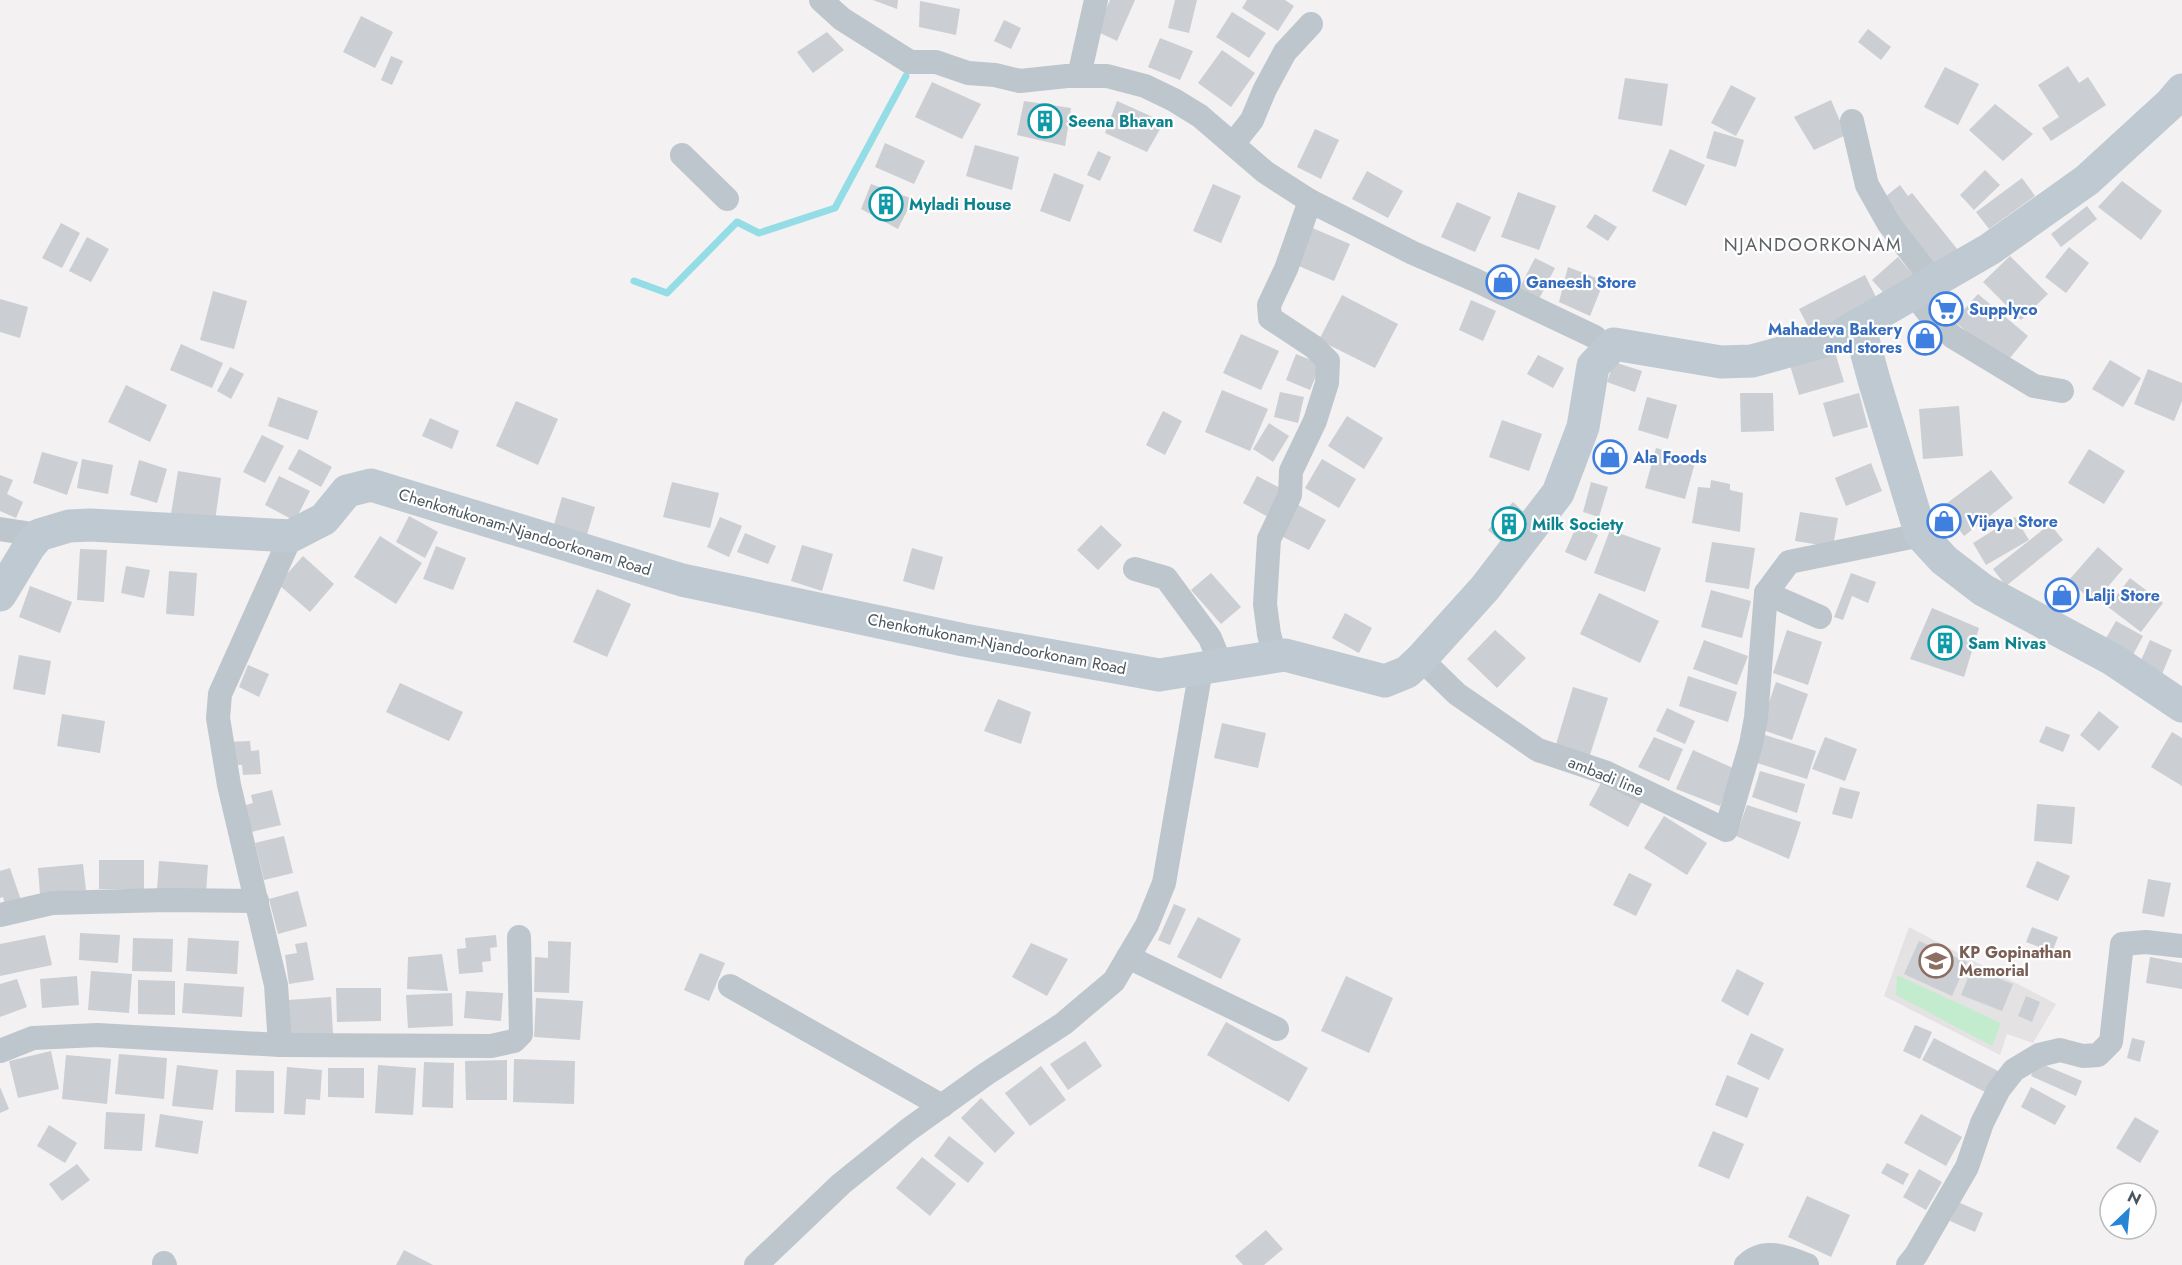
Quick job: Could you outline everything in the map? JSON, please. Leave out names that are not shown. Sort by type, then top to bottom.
[{"type":"main road","points":[[1607,352],[1614,344],[1721,362],[1752,361],[1836,338],[1990,249],[2087,180],[2170,104],[2182,90]]},
{"type":"main road","points":[[1859,325],[1921,535],[1944,560],[1983,590],[2112,659],[2182,706]]},
{"type":"main road","name":"Chenkottukonam-Njandoorkonam Road","points":[[291,536],[324,519],[346,491],[371,485],[682,580],[964,640],[1159,675],[1284,655],[1385,681],[1407,672],[1421,659],[1485,588],[1558,493],[1583,427],[1593,366],[1607,352]]},
{"type":"main road","points":[[0,595],[29,547],[39,536],[69,526],[90,525],[291,536]]},
{"type":"street","points":[[821,0],[842,19],[910,62],[936,62],[968,73],[995,75],[1020,81],[1107,76],[1145,86],[1200,116],[1265,172],[1310,201],[1413,253],[1595,337],[1607,352]]},
{"type":"street","points":[[1079,76],[1096,0]]},
{"type":"street","points":[[1233,144],[1252,120],[1265,89],[1285,52],[1311,24]]},
{"type":"street","points":[[1852,122],[1868,185],[1923,287],[1931,316],[1953,337],[2034,386],[2062,391]]},
{"type":"street","points":[[682,155],[726,199]]},
{"type":"street","points":[[1275,656],[1265,604],[1269,539],[1290,495],[1291,471],[1315,421],[1327,383],[1328,361],[1314,347],[1270,318],[1269,305],[1286,269],[1310,201]]},
{"type":"street","points":[[0,529],[39,536]]},
{"type":"street","points":[[1820,617],[1766,593],[1789,562],[1921,535]]},
{"type":"street","points":[[280,1045],[276,985],[229,785],[218,718],[220,694],[291,536]]},
{"type":"street","points":[[756,1265],[841,1184],[908,1130],[1063,1024],[1114,981],[1147,925],[1164,883],[1211,667],[1210,638],[1166,578],[1135,569]]},
{"type":"street","name":"ambadi line","points":[[1421,659],[1456,694],[1538,750],[1607,773],[1726,830],[1756,718],[1766,593]]},
{"type":"street","points":[[0,915],[52,903],[167,900],[257,901]]},
{"type":"street","points":[[0,1051],[33,1038],[97,1035],[280,1045],[491,1046],[514,1041],[521,1034],[522,1019],[519,937]]},
{"type":"street","points":[[1908,1265],[1967,1167],[1982,1123],[1999,1089],[2014,1071],[2039,1055],[2060,1050],[2084,1056],[2098,1055],[2111,1042],[2122,944],[2146,942],[2182,946]]},
{"type":"street","points":[[1128,957],[1277,1029]]},
{"type":"street","points":[[730,986],[942,1106]]},
{"type":"street","points":[[1746,1265],[1751,1260],[1767,1254],[1784,1256],[1807,1265]]},
{"type":"shaded area","name":"KP Gopinathan Memorial","points":[[1909,927],[2056,1004],[2033,1043],[2007,1034],[2000,1055],[1884,996]]},
{"type":"green space","points":[[1897,975],[2001,1023],[1992,1046],[1896,995]]},
{"type":"building","points":[[873,0],[898,0],[897,9]]},
{"type":"building","points":[[1110,0],[1135,0],[1117,41],[1096,31]]},
{"type":"building","points":[[1175,0],[1197,0],[1189,33],[1168,28]]},
{"type":"building","points":[[1247,0],[1285,0],[1294,6],[1278,31],[1242,8]]},
{"type":"building","points":[[920,1],[960,9],[956,35],[919,27]]},
{"type":"building","points":[[1232,12],[1266,33],[1249,58],[1216,37]]},
{"type":"building","points":[[361,16],[393,32],[375,68],[343,52]]},
{"type":"building","points":[[1004,20],[1021,28],[1011,49],[994,41]]},
{"type":"building","points":[[1868,29],[1891,47],[1881,60],[1858,42]]},
{"type":"building","points":[[827,32],[844,50],[813,73],[797,52]]},
{"type":"building","points":[[1160,38],[1193,51],[1180,80],[1148,67]]},
{"type":"building","points":[[1222,50],[1255,73],[1231,107],[1198,83]]},
{"type":"building","points":[[391,56],[403,61],[392,85],[381,80]]},
{"type":"building","points":[[2068,66],[2079,83],[2088,77],[2106,105],[2051,141],[2042,128],[2059,117],[2038,85]]},
{"type":"building","points":[[1945,67],[1979,84],[1958,125],[1924,107]]},
{"type":"building","points":[[1625,78],[1668,84],[1662,126],[1618,119]]},
{"type":"building","points":[[932,82],[981,104],[962,139],[915,117]]},
{"type":"building","points":[[1731,85],[1756,98],[1736,136],[1711,123]]},
{"type":"building","points":[[1831,100],[1846,135],[1814,150],[1794,117]]},
{"type":"building","name":"Seena Bhavan","points":[[1024,101],[1071,108],[1065,146],[1017,135]]},
{"type":"building","points":[[1117,101],[1164,122],[1147,152],[1105,133]]},
{"type":"building","points":[[1995,104],[2033,134],[2003,161],[1969,130]]},
{"type":"building","points":[[1315,129],[1339,140],[1321,179],[1297,167]]},
{"type":"building","points":[[1714,131],[1744,140],[1736,167],[1706,158]]},
{"type":"building","points":[[885,143],[925,161],[914,184],[875,167]]},
{"type":"building","points":[[975,145],[1019,157],[1012,190],[966,176]]},
{"type":"building","points":[[1670,149],[1705,165],[1686,206],[1652,191]]},
{"type":"building","points":[[1098,151],[1111,157],[1100,181],[1087,175]]},
{"type":"building","points":[[1985,170],[2000,185],[1974,210],[1960,195]]},
{"type":"building","points":[[1367,171],[1403,191],[1388,218],[1352,199]]},
{"type":"building","points":[[1054,173],[1084,185],[1070,222],[1040,211]]},
{"type":"building","points":[[2022,178],[2035,196],[1989,229],[1976,212]]},
{"type":"building","points":[[2122,181],[2162,211],[2141,240],[2098,207]]},
{"type":"building","name":"Myladi House","points":[[871,184],[913,199],[898,229],[861,209]]},
{"type":"building","points":[[1213,184],[1241,196],[1221,243],[1193,231]]},
{"type":"building","points":[[1900,185],[1908,196],[1912,193],[1958,250],[1934,269],[1880,201]]},
{"type":"building","points":[[1518,192],[1556,206],[1539,250],[1501,237]]},
{"type":"building","points":[[1457,202],[1491,217],[1475,252],[1441,237]]},
{"type":"building","points":[[2087,206],[2097,219],[2061,247],[2051,234]]},
{"type":"building","points":[[1595,214],[1617,227],[1608,241],[1586,227]]},
{"type":"building","points":[[61,223],[80,233],[62,268],[42,258]]},
{"type":"building","points":[[1310,227],[1350,244],[1334,281],[1294,264]]},
{"type":"building","points":[[87,237],[109,249],[91,282],[69,271]]},
{"type":"building","points":[[2069,247],[2089,263],[2066,293],[2045,277]]},
{"type":"building","points":[[2010,256],[2048,294],[2021,320],[1983,282]]},
{"type":"building","points":[[1898,257],[1916,278],[1890,300],[1872,280]]},
{"type":"building","points":[[1535,258],[1555,268],[1539,299],[1519,289]]},
{"type":"building","points":[[1568,267],[1604,281],[1590,316],[1559,302]]},
{"type":"building","points":[[1865,275],[1877,299],[1811,332],[1799,309]]},
{"type":"building","points":[[213,291],[247,301],[234,349],[200,340]]},
{"type":"building","points":[[1978,294],[2028,336],[2005,364],[1954,321]]},
{"type":"building","points":[[1342,295],[1398,324],[1375,368],[1319,340]]},
{"type":"building","points":[[0,299],[28,307],[20,338],[0,332]]},
{"type":"building","points":[[1471,300],[1496,311],[1483,341],[1459,330]]},
{"type":"building","name":"Mahadeva Bakery and stores","points":[[1926,320],[1942,337],[1924,354],[1908,338]]},
{"type":"building","points":[[1241,334],[1279,351],[1261,390],[1223,373]]},
{"type":"building","points":[[181,344],[223,363],[212,388],[170,370]]},
{"type":"building","points":[[1834,349],[1844,382],[1799,395],[1789,362]]},
{"type":"building","points":[[1296,354],[1321,364],[1310,390],[1286,380]]},
{"type":"building","points":[[1538,355],[1564,368],[1553,388],[1527,374]]},
{"type":"building","points":[[2110,360],[2141,378],[2123,407],[2092,389]]},
{"type":"building","points":[[1614,362],[1642,371],[1635,392],[1607,382]]},
{"type":"building","points":[[230,367],[244,374],[231,399],[217,391]]},
{"type":"building","points":[[2148,369],[2182,383],[2182,401],[2174,421],[2134,404]]},
{"type":"building","points":[[126,385],[167,405],[150,442],[108,422]]},
{"type":"building","points":[[1222,390],[1268,409],[1250,451],[1205,432]]},
{"type":"building","points":[[1280,392],[1304,397],[1298,423],[1274,417]]},
{"type":"building","points":[[1740,393],[1773,393],[1774,431],[1741,432]]},
{"type":"building","points":[[1859,393],[1868,427],[1833,437],[1823,403]]},
{"type":"building","points":[[278,397],[318,411],[308,440],[268,426]]},
{"type":"building","points":[[1647,397],[1677,405],[1668,439],[1638,430]]},
{"type":"building","points":[[516,401],[558,419],[538,465],[496,446]]},
{"type":"building","points":[[1959,406],[1963,456],[1923,459],[1919,409]]},
{"type":"building","points":[[1163,411],[1182,421],[1165,455],[1146,445]]},
{"type":"building","points":[[1347,416],[1383,438],[1364,469],[1328,446]]},
{"type":"building","points":[[430,418],[459,431],[452,449],[422,436]]},
{"type":"building","points":[[1502,420],[1542,434],[1529,471],[1489,457]]},
{"type":"building","points":[[1269,423],[1289,436],[1273,462],[1253,449]]},
{"type":"building","points":[[262,435],[284,446],[265,483],[243,472]]},
{"type":"building","points":[[1656,448],[1696,459],[1685,499],[1645,488]]},
{"type":"building","points":[[299,449],[332,467],[321,487],[288,469]]},
{"type":"building","points":[[2089,449],[2125,471],[2104,504],[2068,483]]},
{"type":"building","points":[[42,452],[78,462],[67,495],[33,483]]},
{"type":"building","points":[[82,459],[113,465],[108,494],[77,488]]},
{"type":"building","points":[[1322,459],[1356,479],[1339,508],[1305,488]]},
{"type":"building","points":[[139,460],[167,469],[157,503],[130,495]]},
{"type":"building","points":[[1871,463],[1882,491],[1846,506],[1835,478]]},
{"type":"building","points":[[1991,470],[2013,498],[1964,536],[1942,507]]},
{"type":"building","points":[[178,471],[221,478],[215,521],[171,514]]},
{"type":"building","points":[[0,475],[13,480],[7,494],[23,502],[16,518],[0,511]]},
{"type":"building","points":[[279,476],[310,491],[295,521],[265,505]]},
{"type":"building","points":[[1257,476],[1282,489],[1268,517],[1243,503]]},
{"type":"building","points":[[1711,480],[1730,484],[1730,490],[1743,493],[1740,532],[1692,523],[1698,487],[1710,488]]},
{"type":"building","points":[[672,482],[719,493],[710,528],[663,517]]},
{"type":"building","points":[[1591,482],[1608,487],[1599,517],[1583,512]]},
{"type":"building","points":[[562,497],[595,507],[586,538],[553,528]]},
{"type":"building","name":"Milk Society","points":[[1513,502],[1530,518],[1505,545],[1488,530]]},
{"type":"building","points":[[1298,505],[1326,520],[1309,550],[1281,536]]},
{"type":"building","points":[[1800,512],[1838,518],[1833,547],[1795,541]]},
{"type":"building","points":[[409,516],[438,532],[425,558],[396,542]]},
{"type":"building","points":[[720,517],[742,526],[729,557],[707,547]]},
{"type":"building","points":[[2015,517],[2029,540],[1986,565],[1973,543]]},
{"type":"building","points":[[2050,524],[2063,540],[2006,586],[1993,569]]},
{"type":"building","points":[[1101,525],[1122,545],[1098,570],[1077,550]]},
{"type":"building","points":[[1577,525],[1598,535],[1586,561],[1565,552]]},
{"type":"building","points":[[1610,530],[1661,548],[1645,592],[1594,573]]},
{"type":"building","points":[[745,533],[776,546],[768,564],[737,552]]},
{"type":"building","points":[[380,536],[422,563],[396,604],[354,577]]},
{"type":"building","points":[[1712,542],[1755,548],[1749,589],[1705,582]]},
{"type":"building","points":[[802,545],[833,554],[822,591],[791,581]]},
{"type":"building","points":[[436,546],[466,558],[453,590],[423,579]]},
{"type":"building","points":[[2098,547],[2123,569],[2094,603],[2069,580]]},
{"type":"building","points":[[912,548],[943,557],[934,590],[903,581]]},
{"type":"building","points":[[80,549],[107,550],[104,602],[77,600]]},
{"type":"building","points":[[303,556],[334,584],[310,612],[278,584]]},
{"type":"building","points":[[126,566],[150,570],[144,598],[121,593]]},
{"type":"building","points":[[169,571],[197,573],[194,616],[166,614]]},
{"type":"building","points":[[1211,573],[1241,607],[1221,624],[1191,590]]},
{"type":"building","points":[[1851,573],[1876,582],[1868,603],[1852,596],[1843,620],[1834,617]]},
{"type":"building","points":[[2130,578],[2163,603],[2141,632],[2108,607]]},
{"type":"building","name":"Lalji Store","points":[[2060,582],[2075,597],[2064,607],[2050,592]]},
{"type":"building","points":[[30,586],[72,602],[60,633],[19,617]]},
{"type":"building","points":[[597,589],[631,604],[607,657],[573,642]]},
{"type":"building","points":[[1711,590],[1751,601],[1742,638],[1701,627]]},
{"type":"building","points":[[1599,593],[1659,621],[1640,663],[1580,634]]},
{"type":"building","name":"Sam Nivas","points":[[1932,608],[1979,628],[1964,677],[1910,659]]},
{"type":"building","points":[[1345,613],[1372,628],[1359,653],[1332,638]]},
{"type":"building","points":[[2116,621],[2143,636],[2133,655],[2105,640]]},
{"type":"building","points":[[1495,630],[1526,658],[1497,688],[1467,659]]},
{"type":"building","points":[[1787,630],[1822,642],[1808,685],[1773,673]]},
{"type":"building","points":[[1704,640],[1748,656],[1737,685],[1693,669]]},
{"type":"building","points":[[2150,640],[2172,650],[2162,674],[2139,665]]},
{"type":"building","points":[[19,655],[51,661],[45,695],[13,689]]},
{"type":"building","points":[[248,665],[269,674],[259,697],[239,687]]},
{"type":"building","points":[[1688,676],[1737,692],[1728,722],[1679,706]]},
{"type":"building","points":[[1776,682],[1808,694],[1792,740],[1760,729]]},
{"type":"building","points":[[400,683],[463,712],[449,741],[386,712]]},
{"type":"building","points":[[1573,687],[1608,698],[1589,758],[1555,748]]},
{"type":"building","points":[[998,699],[1031,712],[1021,744],[984,731]]},
{"type":"building","points":[[1667,708],[1695,721],[1685,744],[1656,731]]},
{"type":"building","points":[[2099,711],[2119,727],[2099,751],[2080,735]]},
{"type":"building","points":[[62,714],[105,721],[100,753],[57,746]]},
{"type":"building","points":[[1222,723],[1266,733],[1258,768],[1214,758]]},
{"type":"building","points":[[2046,726],[2070,735],[2063,752],[2039,742]]},
{"type":"building","points":[[2172,732],[2182,738],[2182,786],[2151,767]]},
{"type":"building","points":[[1762,734],[1816,751],[1807,779],[1754,762]]},
{"type":"building","points":[[1654,737],[1683,749],[1669,781],[1638,767]]},
{"type":"building","points":[[1825,737],[1857,749],[1845,781],[1812,769]]},
{"type":"building","points":[[250,741],[251,751],[259,750],[261,774],[243,775],[242,765],[234,765],[226,742]]},
{"type":"building","points":[[1693,750],[1735,769],[1720,806],[1676,789]]},
{"type":"building","points":[[1760,771],[1805,784],[1797,813],[1752,797]]},
{"type":"building","points":[[1603,779],[1642,801],[1628,827],[1589,805]]},
{"type":"building","points":[[1840,787],[1860,792],[1852,819],[1832,814]]},
{"type":"building","points":[[272,790],[281,825],[247,833],[246,805],[253,803],[251,795]]},
{"type":"building","points":[[2037,804],[2075,807],[2072,844],[2034,841]]},
{"type":"building","points":[[1747,805],[1801,822],[1789,859],[1736,836]]},
{"type":"building","points":[[1664,816],[1707,843],[1687,875],[1644,848]]},
{"type":"building","points":[[284,836],[293,873],[264,880],[255,843]]},
{"type":"building","points":[[99,860],[144,860],[144,889],[99,889]]},
{"type":"building","points":[[159,861],[208,865],[206,893],[157,890]]},
{"type":"building","points":[[2037,861],[2070,876],[2058,901],[2026,887]]},
{"type":"building","points":[[83,864],[86,890],[40,894],[38,868]]},
{"type":"building","points":[[10,868],[21,900],[5,905],[3,897],[0,898],[0,871]]},
{"type":"building","points":[[1629,873],[1652,884],[1636,916],[1613,905]]},
{"type":"building","points":[[2148,879],[2171,883],[2164,917],[2142,913]]},
{"type":"building","points":[[298,891],[307,926],[278,934],[269,899]]},
{"type":"building","points":[[1174,904],[1186,909],[1170,945],[1158,940]]},
{"type":"building","points":[[1198,917],[1241,939],[1221,979],[1177,957]]},
{"type":"building","points":[[2032,927],[2058,937],[2052,952],[2026,942]]},
{"type":"building","points":[[80,933],[120,935],[118,963],[79,960]]},
{"type":"building","points":[[45,935],[52,965],[0,976],[0,944]]},
{"type":"building","points":[[496,935],[497,947],[490,948],[491,961],[482,962],[483,972],[459,974],[457,949],[466,948],[465,938]]},
{"type":"building","points":[[133,938],[173,939],[172,972],[132,971]]},
{"type":"building","points":[[188,938],[239,941],[237,974],[186,971]]},
{"type":"building","points":[[548,941],[571,942],[569,993],[534,992],[535,957],[548,958]]},
{"type":"building","points":[[1919,941],[1967,962],[1952,996],[1904,974]]},
{"type":"building","points":[[307,942],[314,980],[289,984],[285,955],[297,953],[295,944]]},
{"type":"building","points":[[1031,943],[1068,959],[1047,996],[1012,977]]},
{"type":"building","points":[[700,953],[725,963],[709,1001],[684,990]]},
{"type":"building","points":[[442,954],[448,991],[407,989],[408,957]]},
{"type":"building","points":[[2150,957],[2182,963],[2182,989],[2146,983]]},
{"type":"building","points":[[1972,968],[2013,984],[2002,1011],[1961,995]]},
{"type":"building","points":[[1737,969],[1764,983],[1748,1016],[1721,1001]]},
{"type":"building","points":[[91,971],[132,974],[129,1013],[88,1010]]},
{"type":"building","points":[[77,976],[79,1005],[42,1008],[40,979]]},
{"type":"building","points":[[1346,976],[1393,998],[1369,1053],[1321,1031]]},
{"type":"building","points":[[17,979],[27,1007],[0,1017],[0,984]]},
{"type":"building","points":[[138,980],[175,981],[175,1015],[138,1014]]},
{"type":"building","points":[[184,983],[244,987],[242,1017],[182,1013]]},
{"type":"building","points":[[336,988],[381,988],[381,1021],[337,1022]]},
{"type":"building","points":[[466,991],[503,993],[501,1021],[464,1018]]},
{"type":"building","points":[[452,993],[453,1026],[408,1028],[406,995]]},
{"type":"building","points":[[2026,996],[2040,1002],[2032,1022],[2018,1016]]},
{"type":"building","points":[[331,997],[333,1034],[290,1036],[288,1000]]},
{"type":"building","points":[[536,998],[583,1001],[580,1040],[534,1037]]},
{"type":"building","points":[[1226,1022],[1308,1068],[1289,1102],[1207,1055]]},
{"type":"building","points":[[1915,1025],[1932,1032],[1920,1059],[1903,1051]]},
{"type":"building","points":[[1751,1033],[1784,1049],[1769,1080],[1737,1064]]},
{"type":"building","points":[[1934,1038],[1998,1071],[1987,1093],[1922,1060]]},
{"type":"building","points":[[2132,1038],[2145,1041],[2140,1062],[2127,1058]]},
{"type":"building","points":[[1085,1041],[1102,1066],[1068,1090],[1050,1064]]},
{"type":"building","points":[[51,1051],[59,1089],[18,1098],[9,1061]]},
{"type":"building","points":[[119,1054],[167,1058],[164,1099],[115,1094]]},
{"type":"building","points":[[66,1055],[111,1059],[107,1104],[62,1099]]},
{"type":"building","points":[[514,1059],[575,1061],[574,1104],[513,1102]]},
{"type":"building","points":[[507,1060],[507,1100],[466,1100],[465,1061]]},
{"type":"building","points":[[424,1062],[454,1063],[453,1108],[422,1107]]},
{"type":"building","points":[[2037,1062],[2082,1081],[2076,1096],[2031,1076]]},
{"type":"building","points":[[177,1065],[218,1070],[213,1110],[172,1106]]},
{"type":"building","points":[[378,1065],[416,1068],[413,1115],[375,1113]]},
{"type":"building","points":[[1041,1066],[1066,1100],[1030,1126],[1005,1093]]},
{"type":"building","points":[[287,1067],[322,1070],[320,1100],[306,1099],[305,1115],[284,1114]]},
{"type":"building","points":[[328,1068],[364,1068],[364,1098],[328,1097]]},
{"type":"building","points":[[236,1070],[274,1071],[274,1113],[235,1112]]},
{"type":"building","points":[[1727,1075],[1759,1088],[1747,1118],[1715,1105]]},
{"type":"building","points":[[0,1087],[9,1109],[0,1113]]},
{"type":"building","points":[[2031,1087],[2066,1106],[2055,1125],[2021,1107]]},
{"type":"building","points":[[981,1098],[1015,1133],[995,1153],[961,1118]]},
{"type":"building","points":[[106,1112],[145,1114],[142,1151],[104,1149]]},
{"type":"building","points":[[160,1114],[203,1121],[198,1154],[155,1147]]},
{"type":"building","points":[[1921,1114],[1962,1137],[1946,1166],[1904,1143]]},
{"type":"building","points":[[2135,1117],[2159,1131],[2140,1163],[2116,1148]]},
{"type":"building","points":[[49,1125],[77,1143],[65,1163],[37,1146]]},
{"type":"building","points":[[1713,1131],[1744,1144],[1729,1179],[1698,1166]]},
{"type":"building","points":[[949,1136],[984,1163],[968,1183],[934,1156]]},
{"type":"building","points":[[922,1157],[956,1184],[930,1216],[896,1188]]},
{"type":"building","points":[[1887,1163],[1909,1174],[1903,1185],[1881,1173]]},
{"type":"building","points":[[77,1164],[90,1180],[62,1201],[49,1184]]},
{"type":"building","points":[[1919,1169],[1942,1182],[1926,1210],[1903,1197]]},
{"type":"building","points":[[1807,1196],[1850,1215],[1831,1257],[1788,1237]]},
{"type":"building","points":[[1958,1202],[1983,1213],[1975,1232],[1950,1221]]},
{"type":"building","points":[[1266,1230],[1283,1249],[1264,1265],[1243,1265],[1235,1256]]},
{"type":"building","points":[[404,1250],[433,1265],[396,1265]]},
{"type":"waterway","points":[[634,281],[667,293],[737,222],[759,233],[835,208],[906,76]]},
{"type":"place","name":"Seena Bhavan","points":[[1045,121]]},
{"type":"place","name":"Myladi House","points":[[886,204]]},
{"type":"place","name":"Ganeesh Store","points":[[1503,282]]},
{"type":"place","name":"Supplyco","points":[[1946,309]]},
{"type":"place","name":"Mahadeva Bakery and stores","points":[[1925,338]]},
{"type":"place","name":"Ala Foods","points":[[1610,457]]},
{"type":"place","name":"Vijaya Store","points":[[1944,521]]},
{"type":"place","name":"Milk Society","points":[[1509,524]]},
{"type":"place","name":"Lalji Store","points":[[2062,595]]},
{"type":"place","name":"Sam Nivas","points":[[1945,643]]},
{"type":"place","name":"KP Gopinathan Memorial","points":[[1936,961]]},
{"type":"district","name":"NJANDOORKONAM","points":[[1813,245]]}]
